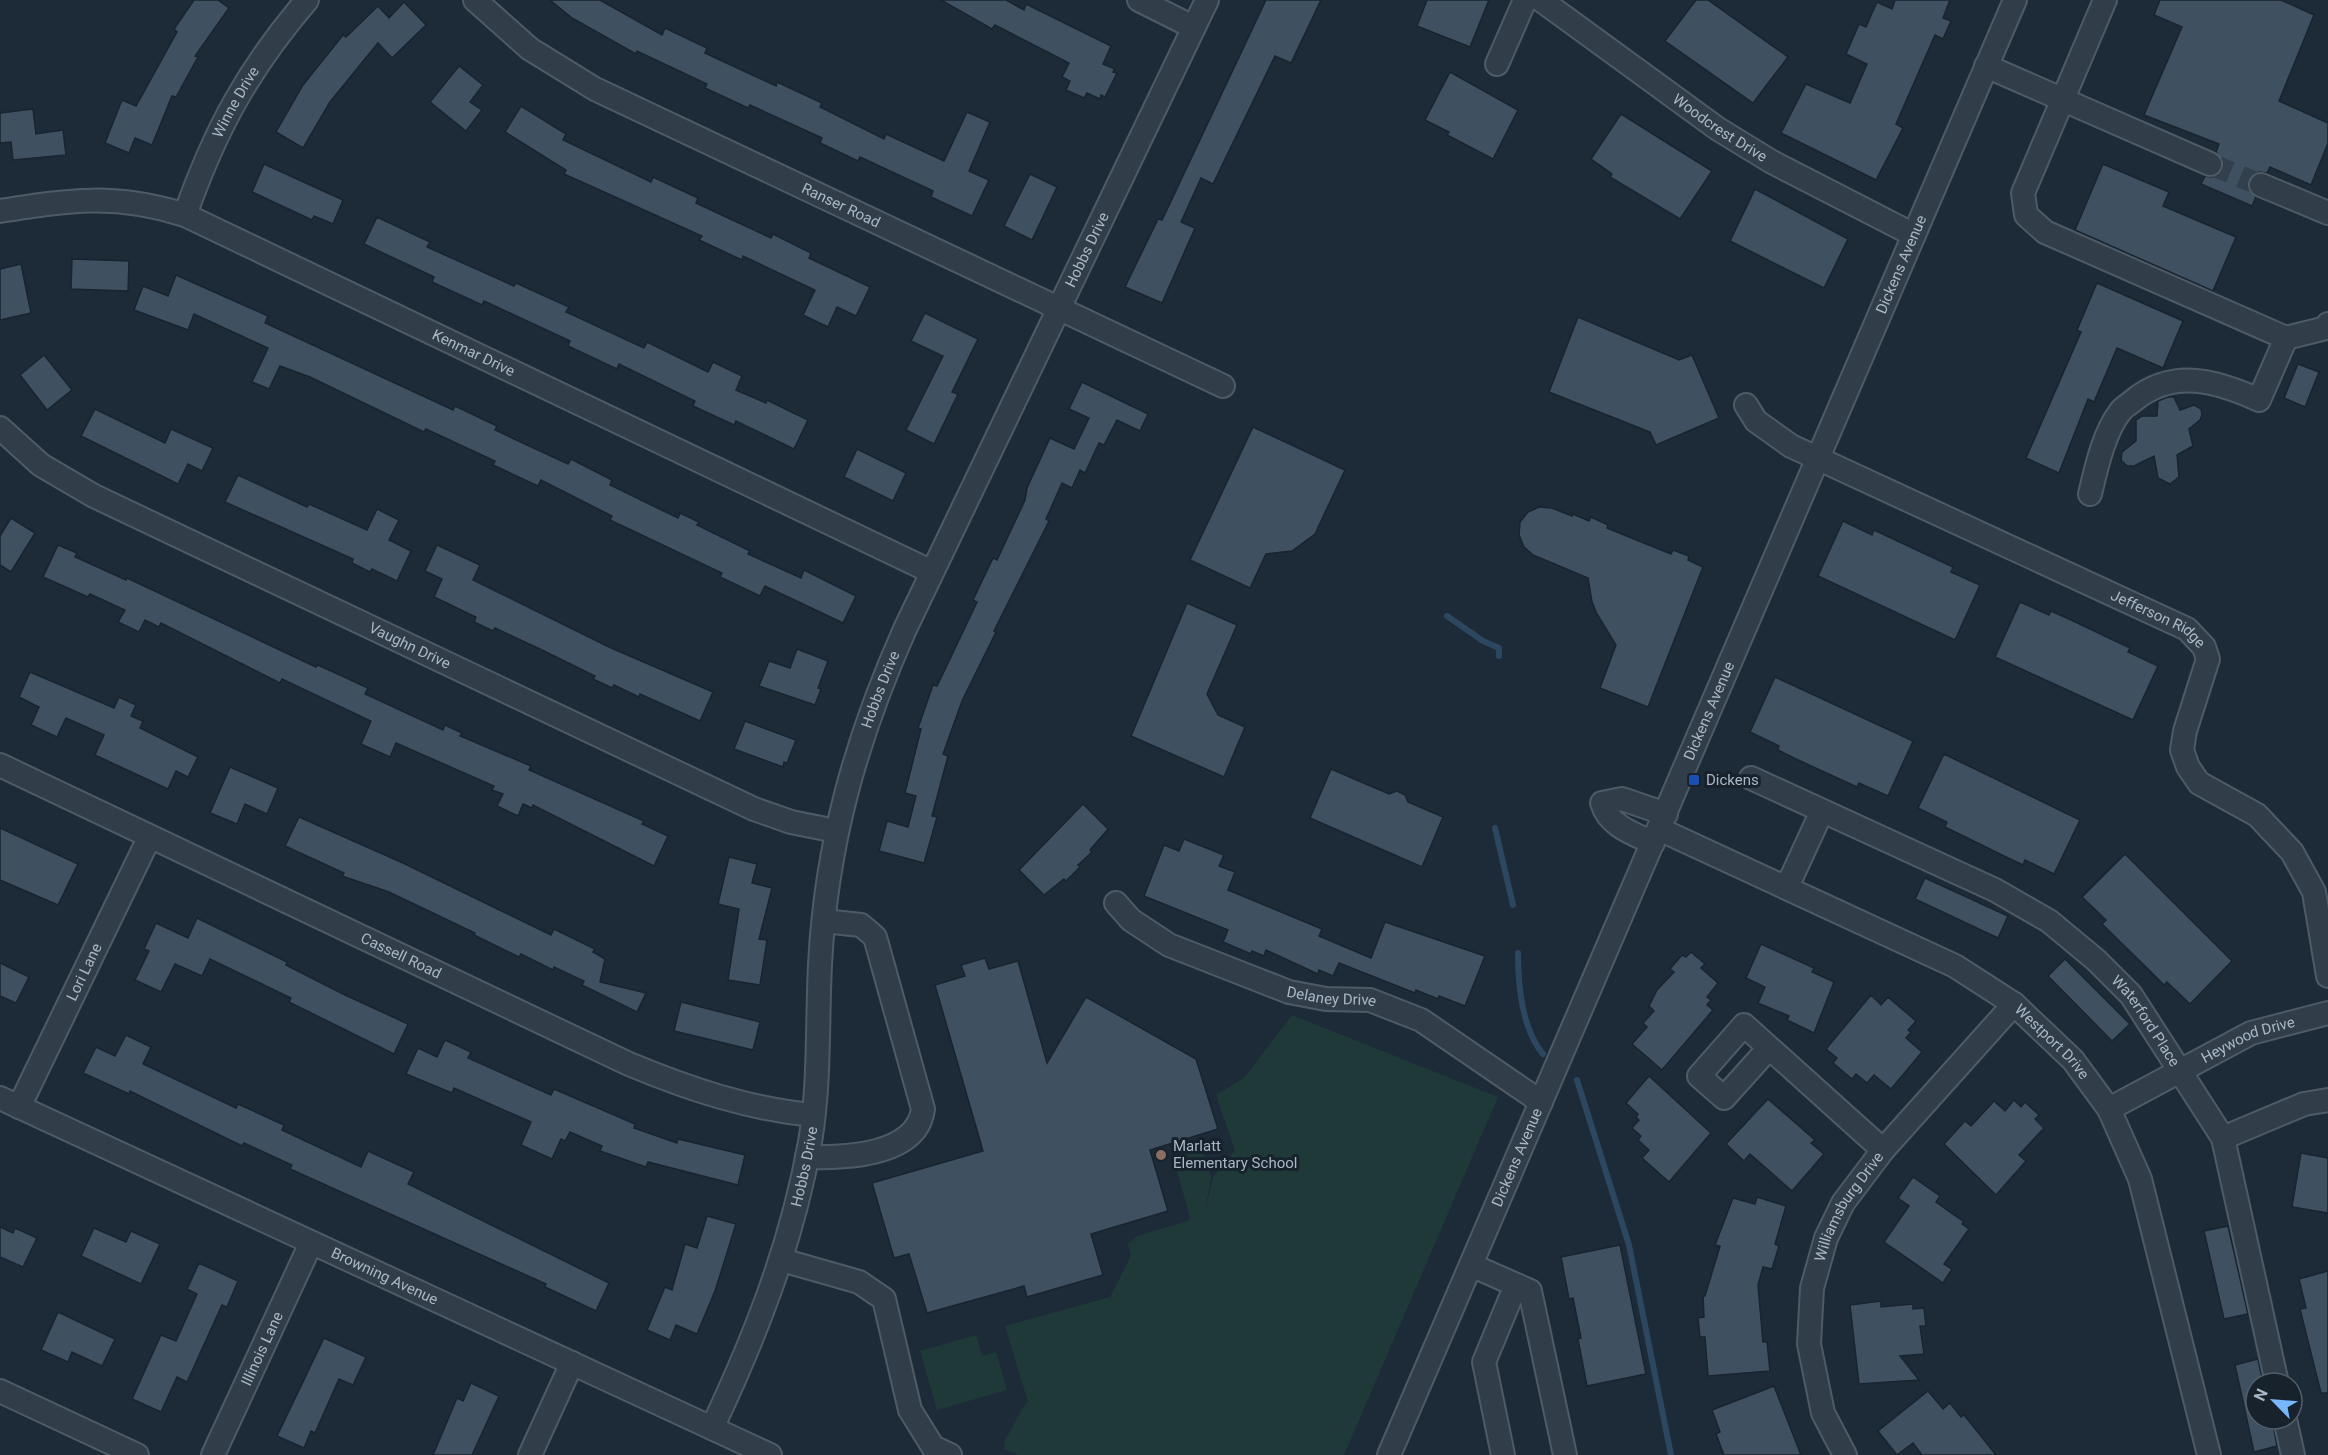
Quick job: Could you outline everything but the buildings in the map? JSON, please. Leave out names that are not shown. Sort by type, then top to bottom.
[{"type":"street","name":"Winne Drive","points":[[185,215],[217,134],[245,81],[277,35],[307,0]]},
{"type":"street","name":"Ranser Road","points":[[475,0],[530,49],[595,89],[1223,386]]},
{"type":"street","points":[[1139,0],[1193,27]]},
{"type":"street","name":"Hobbs Drive","points":[[712,1428],[755,1334],[782,1260],[807,1157],[813,1115],[824,921],[836,831],[848,779],[866,721],[932,572],[1207,0]]},
{"type":"street","points":[[1497,64],[1525,0]]},
{"type":"street","name":"Woodcrest Drive","points":[[1541,0],[1718,129],[1772,162],[1914,235]]},
{"type":"street","name":"Dickens Avenue","points":[[1393,1454],[1541,1101],[2015,0]]},
{"type":"street","points":[[2105,0],[2023,193],[2026,215],[2045,232],[2286,338],[2326,328],[2328,324]]},
{"type":"street","points":[[1986,66],[2210,164]]},
{"type":"street","points":[[2261,185],[2328,213]]},
{"type":"street","name":"Kenmar Drive","points":[[0,211],[98,199],[139,202],[185,215],[932,572]]},
{"type":"street","points":[[2090,494],[2099,456],[2120,412],[2145,391],[2177,379],[2233,388],[2259,400],[2286,338]]},
{"type":"street","points":[[1746,405],[1756,422],[1770,433],[1818,459]]},
{"type":"street","name":"Vaughn Drive","points":[[0,428],[41,465],[103,500],[754,808],[791,822],[836,831]]},
{"type":"street","name":"Jefferson Ridge","points":[[1818,459],[2187,629],[2204,647],[2208,658],[2185,730],[2182,750],[2188,767],[2199,783],[2257,815],[2292,852],[2314,892],[2328,976]]},
{"type":"street","name":"Cassell Road","points":[[0,765],[629,1064],[707,1094],[763,1108],[813,1115]]},
{"type":"street","name":"Waterford Place","points":[[1751,778],[1995,890],[2049,921],[2096,960],[2131,995],[2223,1138],[2274,1371]]},
{"type":"street","points":[[1787,887],[1822,811]]},
{"type":"street","name":"Westport Drive","points":[[1659,828],[1955,966],[2014,1004],[2073,1060],[2109,1109],[2139,1179],[2209,1455]]},
{"type":"street","name":"Lori Lane","points":[[10,1103],[149,837]]},
{"type":"street","name":"Delaney Drive","points":[[1116,903],[1131,920],[1169,945],[1278,988],[1326,999],[1370,1000],[1421,1020],[1541,1101]]},
{"type":"street","points":[[807,1157],[845,1158],[902,1141],[915,1132],[923,1109],[875,937],[861,925],[824,921]]},
{"type":"street","name":"Williamsburg Drive","points":[[1845,1455],[1823,1413],[1809,1344],[1812,1288],[1826,1238],[1843,1203],[1883,1149],[2014,1004]]},
{"type":"street","name":"Heywood Drive","points":[[2109,1109],[2251,1033],[2328,1012]]},
{"type":"street","points":[[1768,1048],[1883,1149]]},
{"type":"street","points":[[2223,1138],[2304,1104],[2328,1100]]},
{"type":"street","name":"Browning Avenue","points":[[10,1103],[770,1455]]},
{"type":"street","name":"Illinois Lane","points":[[213,1455],[311,1243]]},
{"type":"street","points":[[782,1260],[859,1282],[884,1299],[910,1410],[933,1447],[950,1455]]},
{"type":"street","points":[[1471,1265],[1530,1291],[1565,1455]]},
{"type":"street","points":[[1503,1455],[1484,1362],[1516,1285]]},
{"type":"street","points":[[530,1455],[572,1363]]},
{"type":"street","points":[[0,1391],[137,1455]]},
{"type":"street","points":[[2288,1431],[2293,1455]]},
{"type":"green space","points":[[1292,1015],[1498,1097],[1344,1455],[1018,1455],[1004,1449],[1005,1440],[1028,1402],[1005,1326],[1110,1297],[1131,1256],[1128,1244],[1137,1236],[1188,1221],[1190,1217],[1172,1154],[1201,1146],[1211,1177],[1205,1212],[1213,1177],[1235,1150],[1216,1095],[1244,1078]]},
{"type":"green space","points":[[976,1335],[982,1356],[996,1352],[1007,1390],[937,1410],[920,1351]]},
{"type":"waterway","points":[[1447,616],[1483,641],[1499,648],[1499,656]]},
{"type":"waterway","points":[[1495,828],[1513,905]]},
{"type":"waterway","points":[[1518,953],[1520,992],[1526,1019],[1530,1032],[1543,1054]]},
{"type":"waterway","points":[[1577,1080],[1629,1245],[1671,1455]]},
{"type":"tunnel","points":[[2210,164],[2261,185]]},
{"type":"place","name":"Dickens","points":[[1694,780]]},
{"type":"place","name":"Marlatt Elementary School","points":[[1161,1155]]}]
